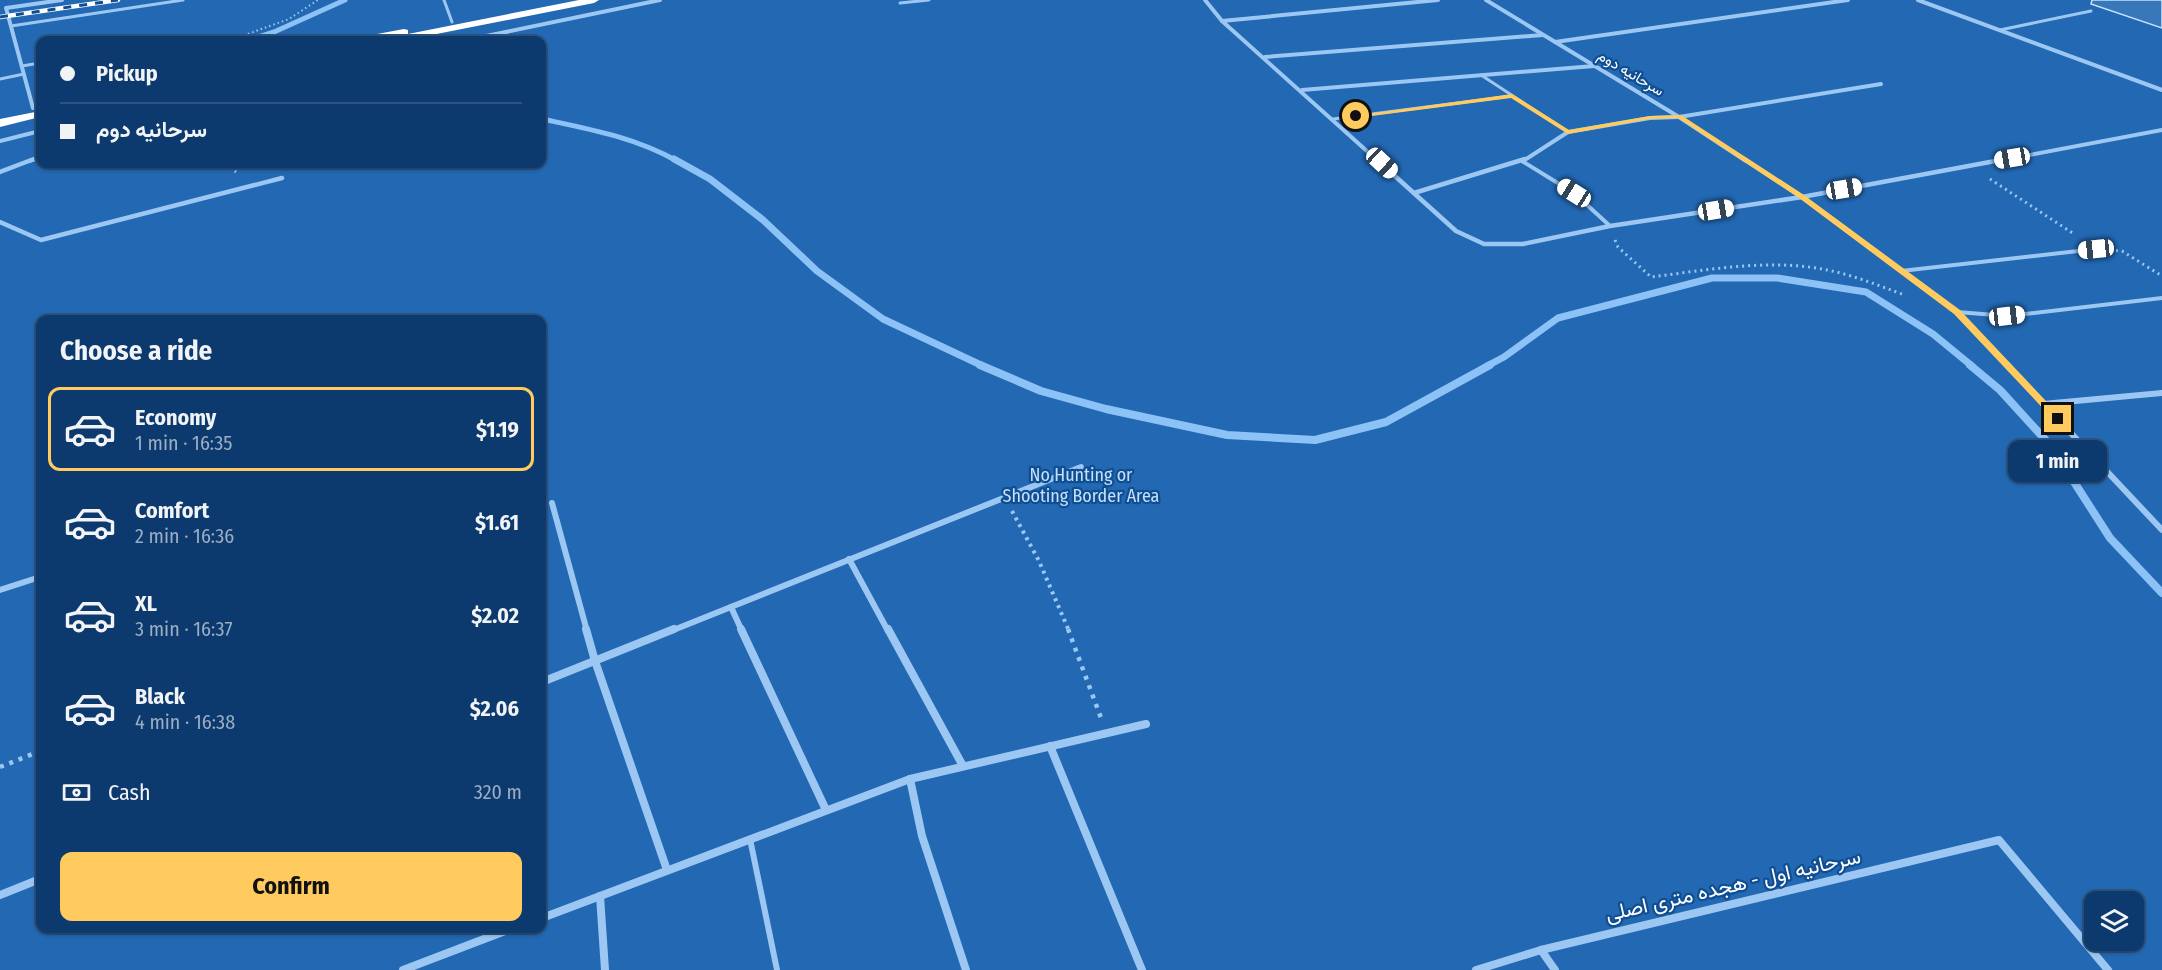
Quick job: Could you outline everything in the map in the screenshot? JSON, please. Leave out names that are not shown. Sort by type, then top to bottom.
[{"type":"highway","points":[[380,36],[559,0]]},
{"type":"highway","points":[[413,36],[594,0]]},
{"type":"highway","points":[[0,116],[36,109]]},
{"type":"highway","points":[[0,123],[36,110]]},
{"type":"street","points":[[5,0],[24,74],[36,104]]},
{"type":"street","points":[[6,8],[62,0]]},
{"type":"street","points":[[486,36],[660,0]]},
{"type":"street","points":[[1205,0],[1222,21],[1302,90],[1456,231],[1484,244],[1523,244],[1610,226],[1802,197],[2162,130]]},
{"type":"street","points":[[1222,21],[1438,0]]},
{"type":"street","name":"سرحانیه دوم","points":[[1486,0],[1679,117],[1802,197],[1957,312],[2162,530]]},
{"type":"street","points":[[1555,42],[1848,0]]},
{"type":"street","points":[[1918,0],[2162,90]]},
{"type":"street","points":[[1265,57],[1544,35]]},
{"type":"street","points":[[1302,90],[1595,66]]},
{"type":"street","points":[[1414,193],[1522,161],[1568,132],[1650,118],[1679,117],[1881,84]]},
{"type":"street","points":[[0,141],[36,132]]},
{"type":"street","points":[[0,172],[36,158]]},
{"type":"street","points":[[0,222],[41,240],[282,178]]},
{"type":"street","points":[[2043,404],[2162,393]]},
{"type":"street","points":[[546,680],[1081,467]]},
{"type":"street","points":[[552,503],[595,661],[667,870]]},
{"type":"street","points":[[849,560],[963,766]]},
{"type":"street","points":[[0,590],[36,578]]},
{"type":"street","points":[[730,607],[826,810]]},
{"type":"street","points":[[546,916],[910,779],[1146,724]]},
{"type":"street","points":[[1050,746],[1142,970]]},
{"type":"street","points":[[910,779],[922,836],[966,970]]},
{"type":"street","name":"سرحانیه اول - هجده متری اصلی","points":[[1476,970],[1541,950],[2000,840],[2108,970]]},
{"type":"street","points":[[0,895],[36,881]]},
{"type":"street","points":[[600,896],[605,970]]},
{"type":"street","points":[[403,970],[500,933]]},
{"type":"street","points":[[1541,950],[1555,970]]},
{"type":"lane","points":[[11,26],[183,0]]},
{"type":"lane","points":[[444,0],[452,22]]},
{"type":"lane","points":[[900,3],[929,0]]},
{"type":"lane","points":[[2000,30],[2091,11]]},
{"type":"lane","points":[[22,66],[36,64]]},
{"type":"lane","points":[[0,79],[24,74]]},
{"type":"lane","points":[[1481,75],[1568,132]]},
{"type":"lane","points":[[1333,119],[1512,96]]},
{"type":"lane","points":[[1522,161],[1574,193],[1610,226]]},
{"type":"lane","points":[[1901,271],[2096,249]]},
{"type":"lane","points":[[1957,312],[2007,316],[2162,297]]},
{"type":"lane","points":[[750,839],[777,970]]},
{"type":"path","points":[[242,36],[279,23],[312,7],[318,0]]},
{"type":"path","points":[[1970,166],[2096,249],[2122,251],[2162,276]]},
{"type":"path","points":[[1610,226],[1618,247],[1651,277],[1718,268],[1774,266],[1820,268],[1902,294]]},
{"type":"path","points":[[1004,498],[1035,550],[1107,733]]},
{"type":"path","points":[[0,767],[36,753]]},
{"type":"green space","name":"No Hunting or Shooting Border Area","points":[[0,0],[2162,0],[2162,970],[0,970]]},
{"type":"building","points":[[2092,0],[2162,0],[2162,28],[2091,4]]},
{"type":"waterway","points":[[262,36],[345,0]]},
{"type":"waterway","points":[[546,120],[628,140],[677,161]]},
{"type":"waterway","points":[[674,159],[710,179],[763,220],[817,271],[883,319],[983,366]]},
{"type":"waterway","points":[[1487,366],[1504,357],[1558,318],[1712,278],[1777,278],[1866,292],[1933,334],[1972,366]]},
{"type":"waterway","points":[[980,365],[1041,391],[1106,409],[1227,435],[1315,440],[1386,422],[1490,365]]},
{"type":"waterway","points":[[1970,365],[2000,390],[2051,446],[2110,538],[2162,593]]},
{"type":"railway","points":[[0,17],[118,0]]},
{"type":"route","points":[[1356,116],[1512,96],[1568,132],[1650,118],[1679,117],[1802,197],[1957,312],[2058,419]]}]
